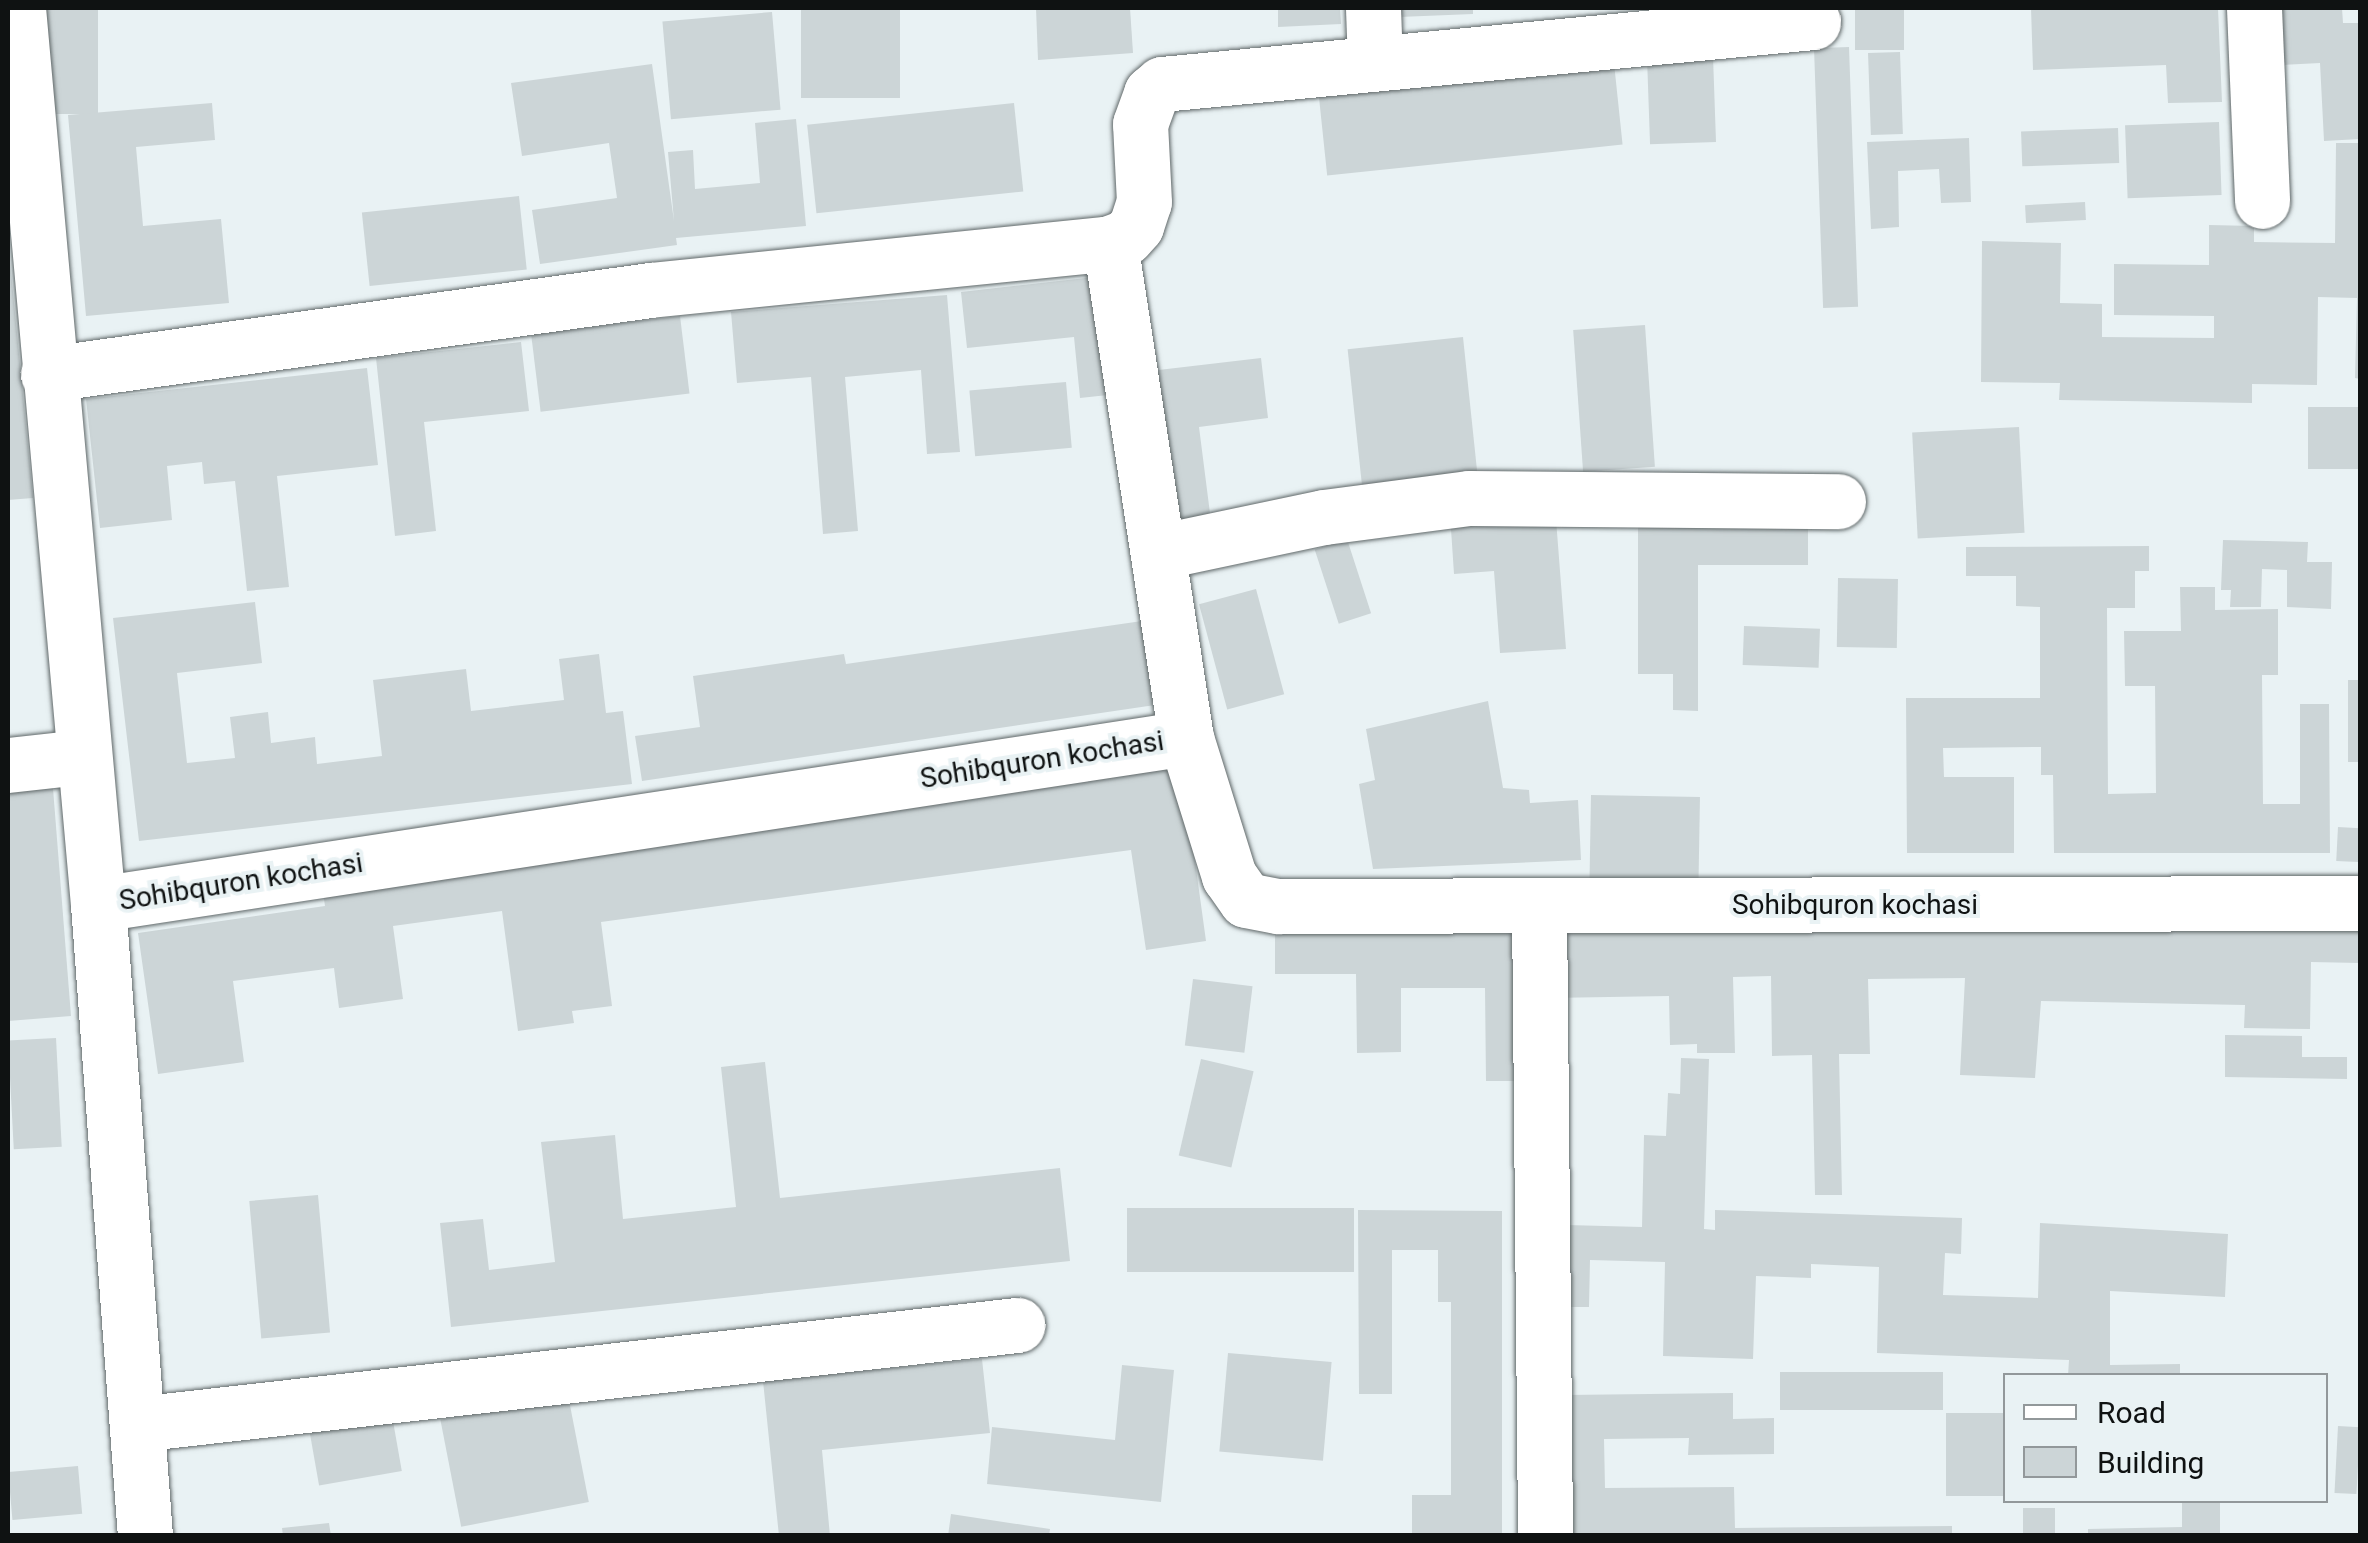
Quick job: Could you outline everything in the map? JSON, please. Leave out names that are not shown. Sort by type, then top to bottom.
[{"type":"street","points":[[18,8],[81,757],[98,904],[145,1536]]},
{"type":"street","points":[[1373,8],[1375,62]]},
{"type":"street","points":[[2254,8],[2262,202]]},
{"type":"street","points":[[48,374],[650,290],[1110,243],[1126,237],[1144,202],[1140,124],[1144,106],[1162,84],[1813,22]]},
{"type":"street","points":[[1110,243],[1186,738]]},
{"type":"street","points":[[1158,552],[1324,516],[1469,498],[1838,501]]},
{"type":"street","name":"Sohibquron kochasi","points":[[98,904],[1186,738],[1229,876],[1246,900],[1278,906],[2360,903]]},
{"type":"street","points":[[8,764],[81,757]]},
{"type":"street","points":[[1539,906],[1546,1536]]},
{"type":"street","points":[[136,1424],[590,1370],[1017,1326]]},
{"type":"building","points":[[45,8],[98,8],[98,114],[45,114]]},
{"type":"building","points":[[801,8],[900,8],[900,98],[801,98]]},
{"type":"building","points":[[1036,8],[1130,8],[1133,53],[1038,60]]},
{"type":"building","points":[[1278,8],[1340,8],[1341,24],[1278,27]]},
{"type":"building","points":[[1399,8],[1473,8],[1473,14],[1399,17]]},
{"type":"building","points":[[1855,8],[1904,8],[1904,50],[1855,50]]},
{"type":"building","points":[[2031,8],[2218,8],[2222,102],[2168,103],[2166,65],[2033,70]]},
{"type":"building","points":[[2279,8],[2342,8],[2343,23],[2360,23],[2360,139],[2324,141],[2320,63],[2282,65]]},
{"type":"building","points":[[772,12],[781,110],[671,119],[662,22]]},
{"type":"building","points":[[1849,47],[1858,307],[1823,308],[1814,48]]},
{"type":"building","points":[[1900,52],[1903,134],[1871,135],[1868,53]]},
{"type":"building","points":[[1713,56],[1716,142],[1650,144],[1647,58]]},
{"type":"building","points":[[1614,63],[1623,145],[1327,176],[1319,94]]},
{"type":"building","points":[[652,64],[674,221],[668,152],[693,150],[695,189],[760,183],[755,123],[796,119],[806,226],[676,238],[677,245],[540,264],[532,210],[617,198],[609,143],[522,156],[511,83]]},
{"type":"building","points":[[212,103],[215,140],[136,147],[143,226],[221,219],[229,303],[86,316],[68,115]]},
{"type":"building","points":[[1014,103],[1023,192],[816,213],[807,125]]},
{"type":"building","points":[[2219,122],[2222,195],[2128,198],[2125,125]]},
{"type":"building","points":[[2118,128],[2119,163],[2022,166],[2021,131]]},
{"type":"building","points":[[1969,138],[1971,202],[1941,203],[1939,169],[1898,171],[1899,227],[1871,229],[1867,142]]},
{"type":"building","points":[[2336,143],[2360,143],[2360,379],[2355,378],[2357,298],[2318,297],[2317,385],[2252,384],[2252,403],[2059,400],[2060,383],[1981,382],[1982,241],[2061,243],[2060,303],[2102,304],[2102,337],[2214,338],[2214,316],[2114,315],[2114,264],[2209,265],[2209,225],[2254,226],[2254,242],[2335,243]]},
{"type":"building","points":[[519,196],[527,270],[370,286],[362,213]]},
{"type":"building","points":[[2085,202],[2086,220],[2026,223],[2025,205]]},
{"type":"building","points":[[8,241],[33,498],[8,500]]},
{"type":"building","points":[[1104,276],[1117,394],[1080,398],[1074,337],[967,348],[961,292]]},
{"type":"building","points":[[947,295],[960,452],[927,454],[921,370],[845,377],[858,531],[823,534],[811,377],[737,383],[731,312]]},
{"type":"building","points":[[680,316],[690,393],[541,412],[531,334]]},
{"type":"building","points":[[1645,325],[1655,467],[1583,472],[1573,330]]},
{"type":"building","points":[[1463,337],[1478,477],[1362,489],[1348,349]]},
{"type":"building","points":[[521,342],[529,411],[424,422],[436,531],[395,536],[376,358]]},
{"type":"building","points":[[1261,358],[1268,418],[1199,427],[1212,529],[1171,534],[1150,371]]},
{"type":"building","points":[[367,368],[378,465],[277,476],[289,587],[247,591],[235,481],[204,484],[202,462],[167,466],[172,520],[100,528],[86,399]]},
{"type":"building","points":[[1066,382],[1072,448],[975,456],[969,390]]},
{"type":"building","points":[[2308,407],[2360,407],[2360,469],[2308,469]]},
{"type":"building","points":[[2019,427],[2025,533],[1918,538],[1912,433]]},
{"type":"building","points":[[1555,506],[1566,649],[1500,653],[1494,571],[1454,574],[1450,514]]},
{"type":"building","points":[[1638,517],[1808,518],[1808,565],[1698,565],[1698,711],[1673,710],[1673,674],[1638,674]]},
{"type":"building","points":[[1347,539],[1371,613],[1339,624],[1315,550]]},
{"type":"building","points":[[2223,540],[2308,542],[2307,562],[2332,562],[2331,609],[2287,607],[2287,570],[2262,569],[2261,607],[2230,607],[2231,590],[2221,590]]},
{"type":"building","points":[[2149,546],[2149,571],[2135,571],[2135,608],[2107,608],[2108,794],[2156,793],[2155,686],[2125,686],[2124,631],[2181,631],[2180,587],[2215,587],[2215,610],[2278,609],[2278,675],[2262,675],[2263,804],[2300,804],[2300,704],[2329,704],[2330,853],[2054,853],[2053,775],[2041,775],[2041,747],[1943,748],[1944,777],[2014,777],[2014,853],[1907,853],[1906,698],[2040,698],[2040,607],[2016,606],[2016,576],[1966,576],[1966,547]]},
{"type":"building","points":[[1838,578],[1898,579],[1897,648],[1837,647]]},
{"type":"building","points":[[1256,589],[1284,694],[1227,710],[1199,604]]},
{"type":"building","points":[[255,602],[262,663],[177,673],[187,763],[235,758],[230,717],[268,712],[271,743],[315,737],[317,764],[382,756],[373,680],[466,669],[471,711],[564,700],[559,659],[599,654],[606,713],[623,711],[632,784],[139,841],[113,618]]},
{"type":"building","points":[[1142,621],[1155,705],[642,781],[635,736],[700,727],[693,676],[844,654],[846,664]]},
{"type":"building","points":[[1744,626],[1820,629],[1819,668],[1743,665]]},
{"type":"building","points":[[2348,680],[2360,680],[2360,762],[2348,762]]},
{"type":"building","points":[[1488,701],[1503,788],[1529,790],[1530,803],[1578,800],[1581,860],[1373,869],[1359,784],[1375,780],[1366,729]]},
{"type":"building","points":[[1182,767],[1206,941],[1146,950],[1131,850],[601,922],[612,1006],[572,1011],[574,1023],[518,1031],[502,911],[393,926],[403,999],[339,1008],[334,968],[233,981],[244,1062],[158,1074],[138,933],[325,906],[322,885]]},
{"type":"building","points":[[52,776],[71,1016],[8,1021],[8,780]]},
{"type":"building","points":[[1591,795],[1700,797],[1699,880],[1590,878]]},
{"type":"building","points":[[2338,827],[2360,828],[2358,862],[2336,861]]},
{"type":"building","points":[[1532,920],[1534,1081],[1486,1081],[1485,988],[1401,988],[1401,1052],[1357,1053],[1356,974],[1275,974],[1275,922]]},
{"type":"building","points":[[2360,926],[2360,963],[2311,962],[2310,1029],[2244,1028],[2245,1005],[2041,1001],[2035,1078],[1960,1075],[1965,978],[1868,979],[1870,1054],[1839,1054],[1842,1195],[1815,1195],[1812,1055],[1772,1056],[1771,976],[1733,977],[1735,1053],[1697,1053],[1697,1044],[1670,1045],[1669,996],[1549,998],[1548,931]]},
{"type":"building","points":[[1193,979],[1253,986],[1244,1053],[1185,1046]]},
{"type":"building","points":[[2225,1035],[2302,1036],[2302,1057],[2347,1057],[2347,1079],[2225,1077]]},
{"type":"building","points":[[56,1038],[62,1147],[14,1149],[8,1041]]},
{"type":"building","points":[[1681,1058],[1709,1059],[1704,1229],[1715,1230],[1715,1210],[1962,1218],[1961,1254],[1945,1253],[1943,1295],[2038,1298],[2040,1223],[2228,1234],[2225,1297],[2110,1291],[2110,1365],[2180,1364],[2180,1373],[2068,1373],[2069,1360],[1877,1353],[1879,1267],[1811,1264],[1811,1278],[1756,1276],[1753,1359],[1663,1356],[1665,1262],[1590,1260],[1589,1307],[1565,1307],[1567,1225],[1642,1227],[1644,1135],[1666,1136],[1668,1093],[1680,1094]]},
{"type":"building","points":[[1201,1059],[1254,1071],[1231,1168],[1179,1155]]},
{"type":"building","points":[[765,1062],[780,1198],[1060,1168],[1070,1261],[451,1327],[440,1223],[483,1219],[489,1270],[555,1262],[541,1142],[615,1135],[623,1219],[736,1207],[721,1067]]},
{"type":"building","points":[[318,1195],[330,1332],[261,1338],[249,1201]]},
{"type":"building","points":[[1127,1208],[1354,1208],[1354,1272],[1127,1272]]},
{"type":"building","points":[[1358,1210],[1502,1211],[1502,1533],[1412,1533],[1412,1495],[1451,1495],[1451,1302],[1438,1302],[1438,1250],[1392,1250],[1392,1394],[1359,1394]]},
{"type":"building","points":[[1228,1353],[1332,1362],[1323,1461],[1219,1452]]},
{"type":"building","points":[[982,1359],[990,1433],[822,1450],[830,1536],[779,1536],[763,1381]]},
{"type":"building","points":[[1122,1365],[1174,1370],[1161,1502],[987,1484],[992,1427],[1115,1440]]},
{"type":"building","points":[[1780,1372],[1943,1372],[1943,1410],[1780,1410]]},
{"type":"building","points":[[1733,1393],[1733,1419],[1774,1418],[1774,1454],[1688,1455],[1689,1438],[1604,1439],[1605,1488],[1734,1487],[1735,1528],[1952,1526],[1952,1536],[1571,1536],[1566,1395]]},
{"type":"building","points":[[568,1395],[589,1502],[461,1527],[440,1420]]},
{"type":"building","points":[[390,1404],[402,1471],[319,1486],[307,1419]]},
{"type":"building","points":[[1946,1413],[2003,1413],[2003,1496],[1946,1496]]},
{"type":"building","points":[[2338,1426],[2360,1427],[2356,1494],[2334,1493]]},
{"type":"building","points":[[78,1466],[82,1514],[12,1520],[8,1472]]},
{"type":"building","points":[[2182,1503],[2220,1503],[2220,1536],[2088,1536],[2088,1529],[2182,1527]]},
{"type":"building","points":[[2023,1508],[2055,1508],[2055,1536],[2023,1536]]},
{"type":"building","points":[[951,1514],[1050,1529],[1049,1536],[948,1536]]},
{"type":"building","points":[[329,1523],[331,1536],[283,1536],[282,1528]]}]
